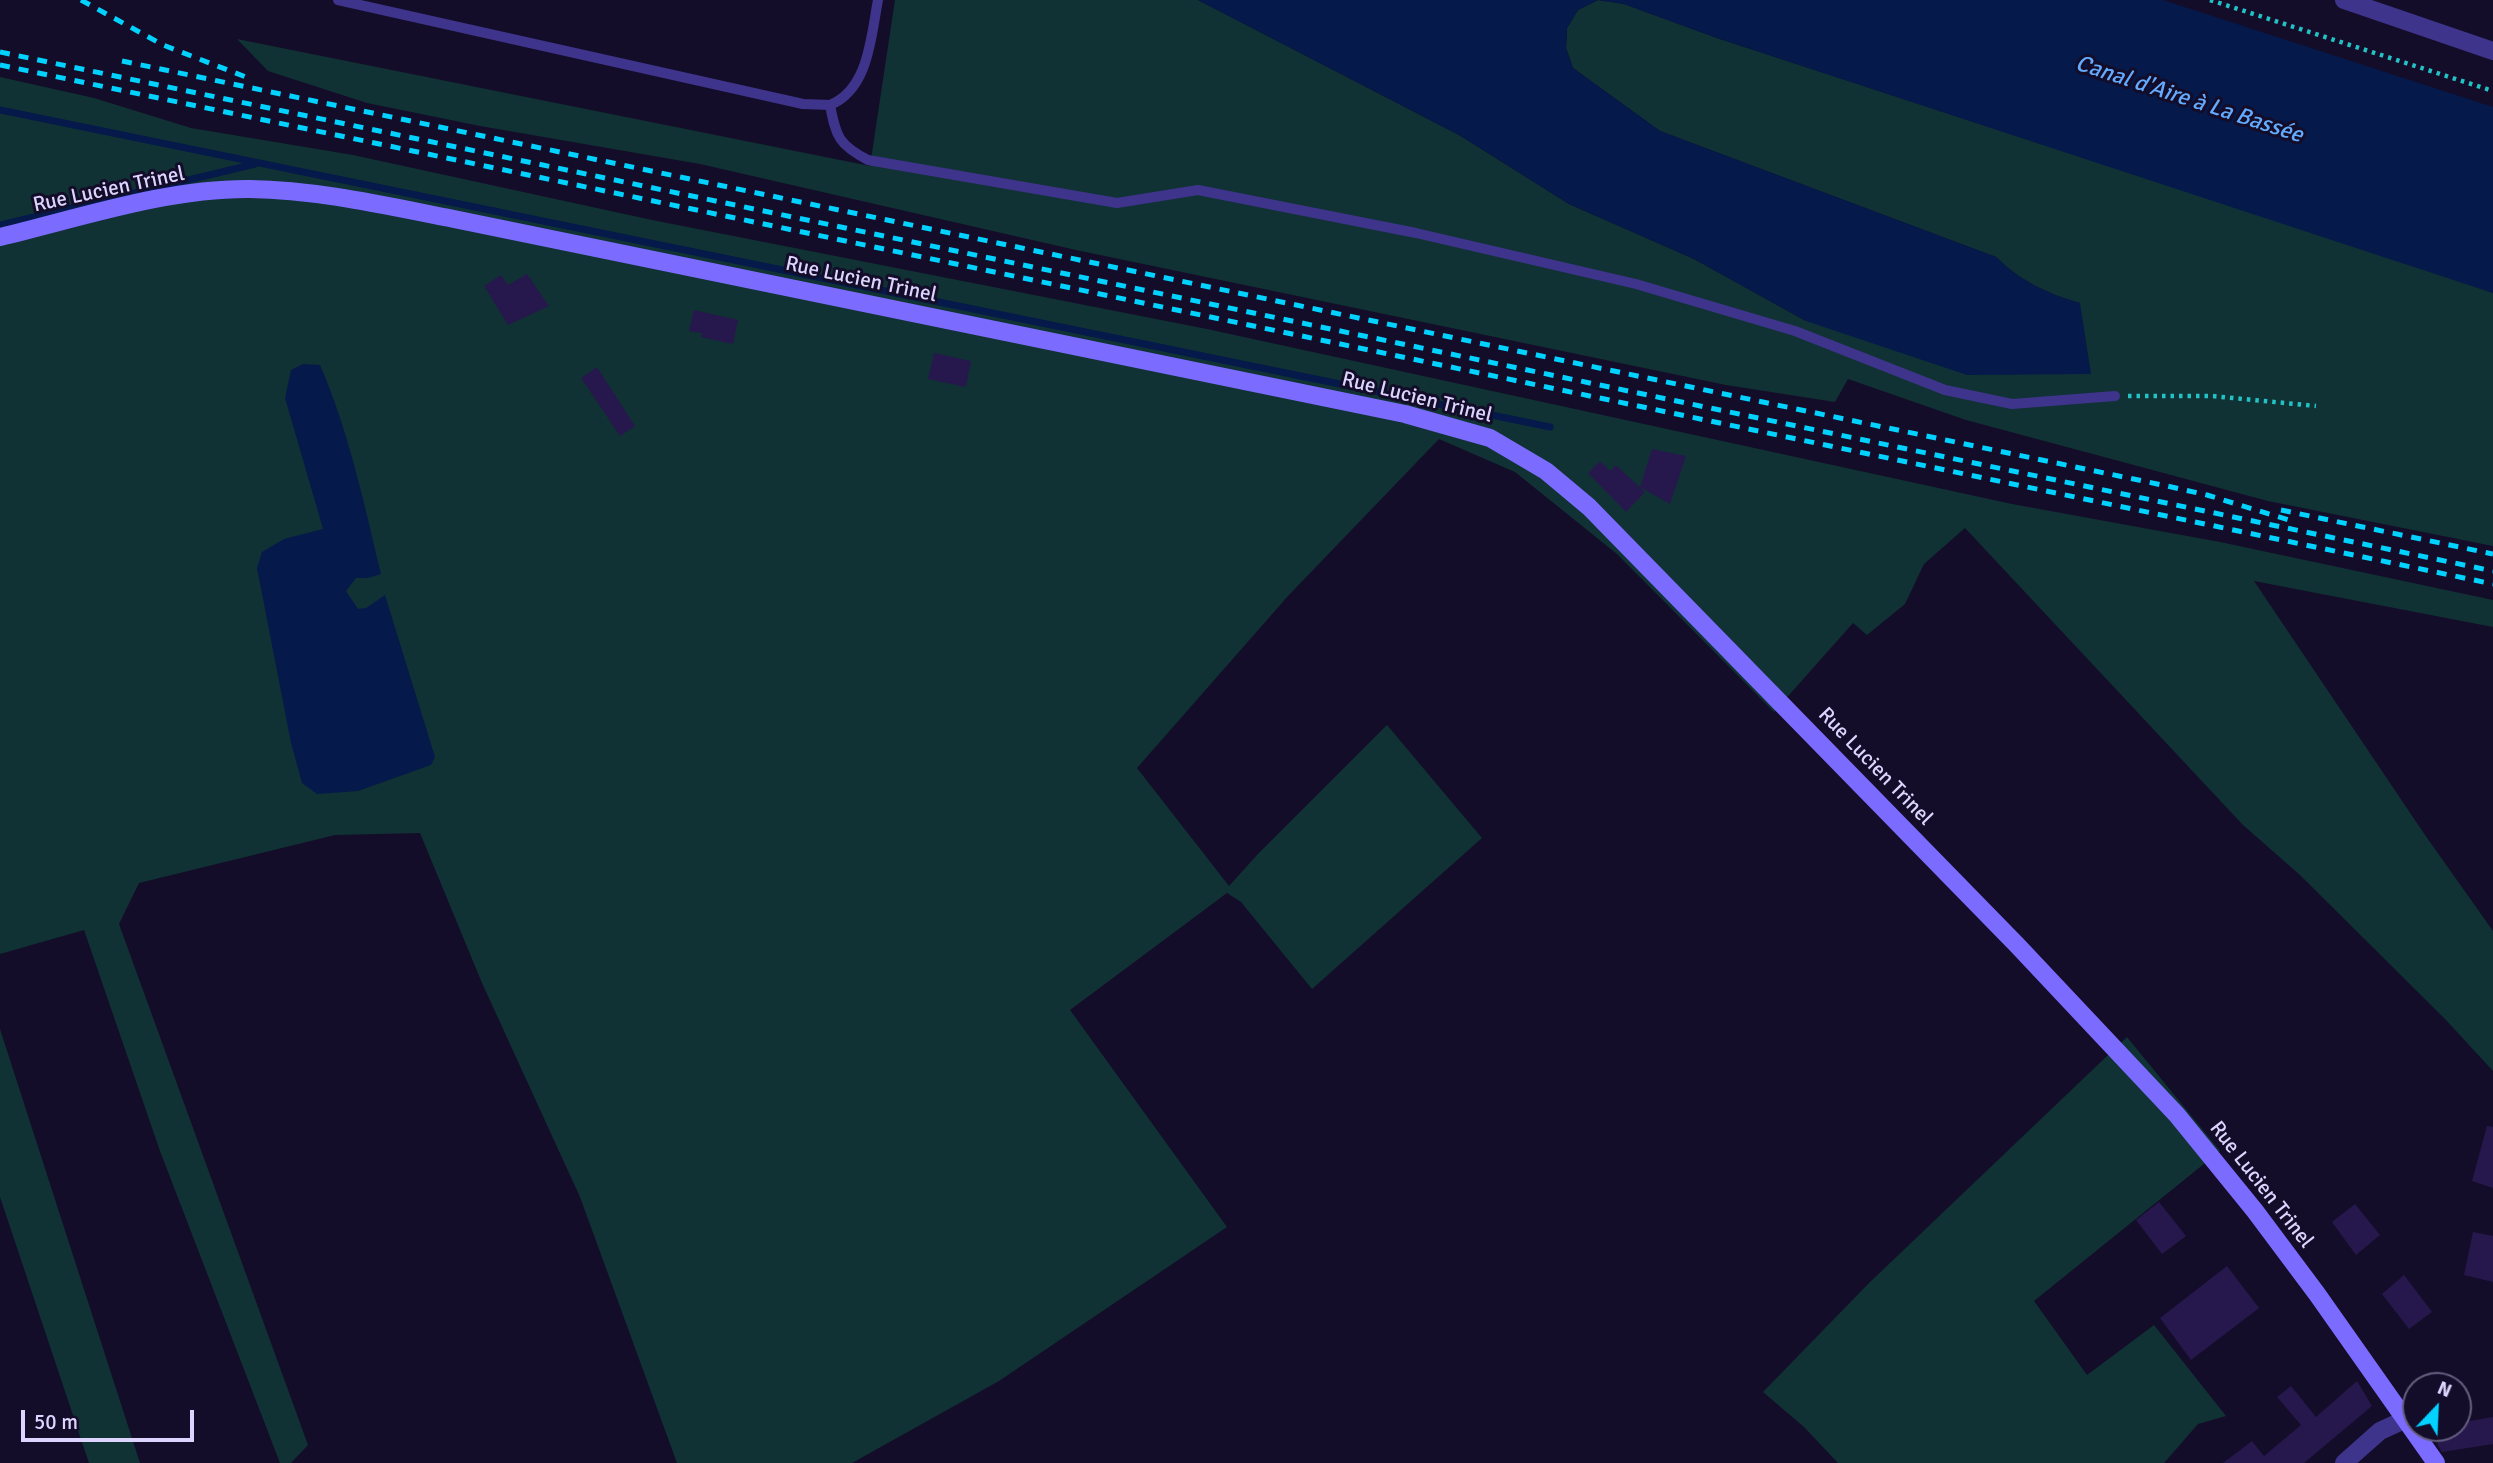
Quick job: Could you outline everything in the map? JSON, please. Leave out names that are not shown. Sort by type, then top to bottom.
[{"type":"street","points":[[2344,0],[2493,51]]},
{"type":"street","name":"Rue Lucien Trinel","points":[[0,237],[164,198],[248,189],[319,194],[441,216],[1405,414],[1490,438],[1546,471],[1589,507],[2018,944],[2177,1115],[2270,1232],[2360,1354],[2402,1417]]},
{"type":"street","points":[[2344,1463],[2380,1431],[2402,1421]]},
{"type":"street","name":"Rue Lucien Trinel","points":[[2420,1442],[2436,1463]]},
{"type":"lane","points":[[338,0],[803,104],[830,105],[851,92],[860,76],[878,0]]},
{"type":"lane","points":[[830,105],[840,143],[868,160],[1117,203],[1198,190],[1416,233],[1636,284],[1795,331],[1945,390],[2012,404],[2116,396]]},
{"type":"path","points":[[2210,0],[2493,91]]},
{"type":"path","points":[[2116,396],[2212,396],[2316,406]]},
{"type":"green space","points":[[895,0],[1198,0],[1459,135],[1569,204],[1694,259],[1806,321],[2080,303],[2035,286],[1996,257],[1660,131],[1573,68],[1566,48],[1567,28],[1578,10],[1598,0],[1624,4],[1717,38],[2443,275],[2493,293],[2493,546],[2268,501],[1966,420],[1848,379],[1835,402],[1726,385],[1076,250],[700,164],[480,126],[367,103],[268,71],[237,39],[870,166]]},
{"type":"green space","points":[[0,77],[94,98],[191,128],[353,155],[652,220],[1207,329],[2012,504],[2220,542],[2493,600],[2493,627],[2254,581],[2493,931],[2493,1071],[2445,1019],[2300,875],[2243,825],[1965,528],[1924,564],[1905,604],[1867,635],[1853,623],[1774,712],[1617,554],[1515,472],[1439,439],[1288,596],[1137,768],[1229,886],[1387,725],[1482,838],[1312,989],[1241,902],[1227,893],[1070,1010],[1227,1227],[999,1381],[852,1463],[677,1463],[580,1197],[482,983],[420,833],[335,835],[139,883],[119,924],[308,1445],[291,1463],[280,1463],[160,1151],[84,930],[0,954]]},
{"type":"green space","points":[[0,1029],[140,1463],[89,1463],[0,1197]]},
{"type":"green space","points":[[2127,1037],[2220,1151],[2034,1301],[2087,1375],[2154,1325],[2226,1416],[2198,1424],[2164,1463],[1838,1463],[1804,1427],[1763,1392],[1869,1283]]},
{"type":"water","points":[[1198,0],[1598,0],[1578,10],[1567,28],[1566,48],[1573,68],[1660,131],[1996,257],[2035,286],[2080,303],[2091,374],[1967,375],[1806,321],[1694,259],[1569,204],[1459,135]]},
{"type":"water","name":"Canal d'Aire à La Bassée","points":[[1598,0],[2163,0],[2493,107],[2493,293],[1717,38],[1624,4]]},
{"type":"water","points":[[303,364],[320,365],[330,390],[355,468],[381,574],[356,578],[346,591],[358,609],[366,608],[385,595],[435,757],[431,765],[358,791],[317,794],[302,783],[291,743],[257,568],[262,552],[284,539],[323,529],[285,398],[291,370]]},
{"type":"building","points":[[527,274],[549,306],[508,325],[484,286],[501,275],[508,285]]},
{"type":"building","points":[[694,310],[738,320],[733,344],[701,337],[702,333],[689,331]]},
{"type":"building","points":[[934,353],[971,361],[966,387],[928,379]]},
{"type":"building","points":[[597,367],[635,426],[620,436],[581,378]]},
{"type":"building","points":[[1652,449],[1686,456],[1670,504],[1640,487]]},
{"type":"building","points":[[1600,461],[1610,471],[1616,465],[1645,492],[1626,512],[1588,473]]},
{"type":"building","points":[[2487,1126],[2493,1127],[2493,1188],[2472,1181]]},
{"type":"building","points":[[2159,1202],[2186,1236],[2162,1254],[2136,1220]]},
{"type":"building","points":[[2355,1204],[2380,1235],[2356,1255],[2332,1222]]},
{"type":"building","points":[[2473,1232],[2493,1236],[2493,1282],[2464,1275]]},
{"type":"building","points":[[2227,1266],[2259,1308],[2191,1360],[2160,1318]]},
{"type":"building","points":[[2404,1275],[2432,1312],[2409,1329],[2382,1294]]},
{"type":"building","points":[[2357,1381],[2372,1406],[2304,1463],[2223,1463],[2252,1441],[2264,1456],[2301,1425],[2277,1397],[2291,1386],[2316,1417]]},
{"type":"building","points":[[2493,1417],[2493,1444],[2442,1452],[2437,1442],[2472,1442],[2472,1421]]},
{"type":"waterway","points":[[0,110],[1550,427]]},
{"type":"waterway","points":[[0,225],[255,164]]},
{"type":"railway","points":[[81,0],[163,45],[251,79]]},
{"type":"railway","points":[[0,52],[2493,571]]},
{"type":"railway","points":[[122,61],[2167,486],[2207,495],[2292,521]]},
{"type":"railway","points":[[0,65],[2493,584]]},
{"type":"railway","points":[[2281,510],[2493,554]]}]
